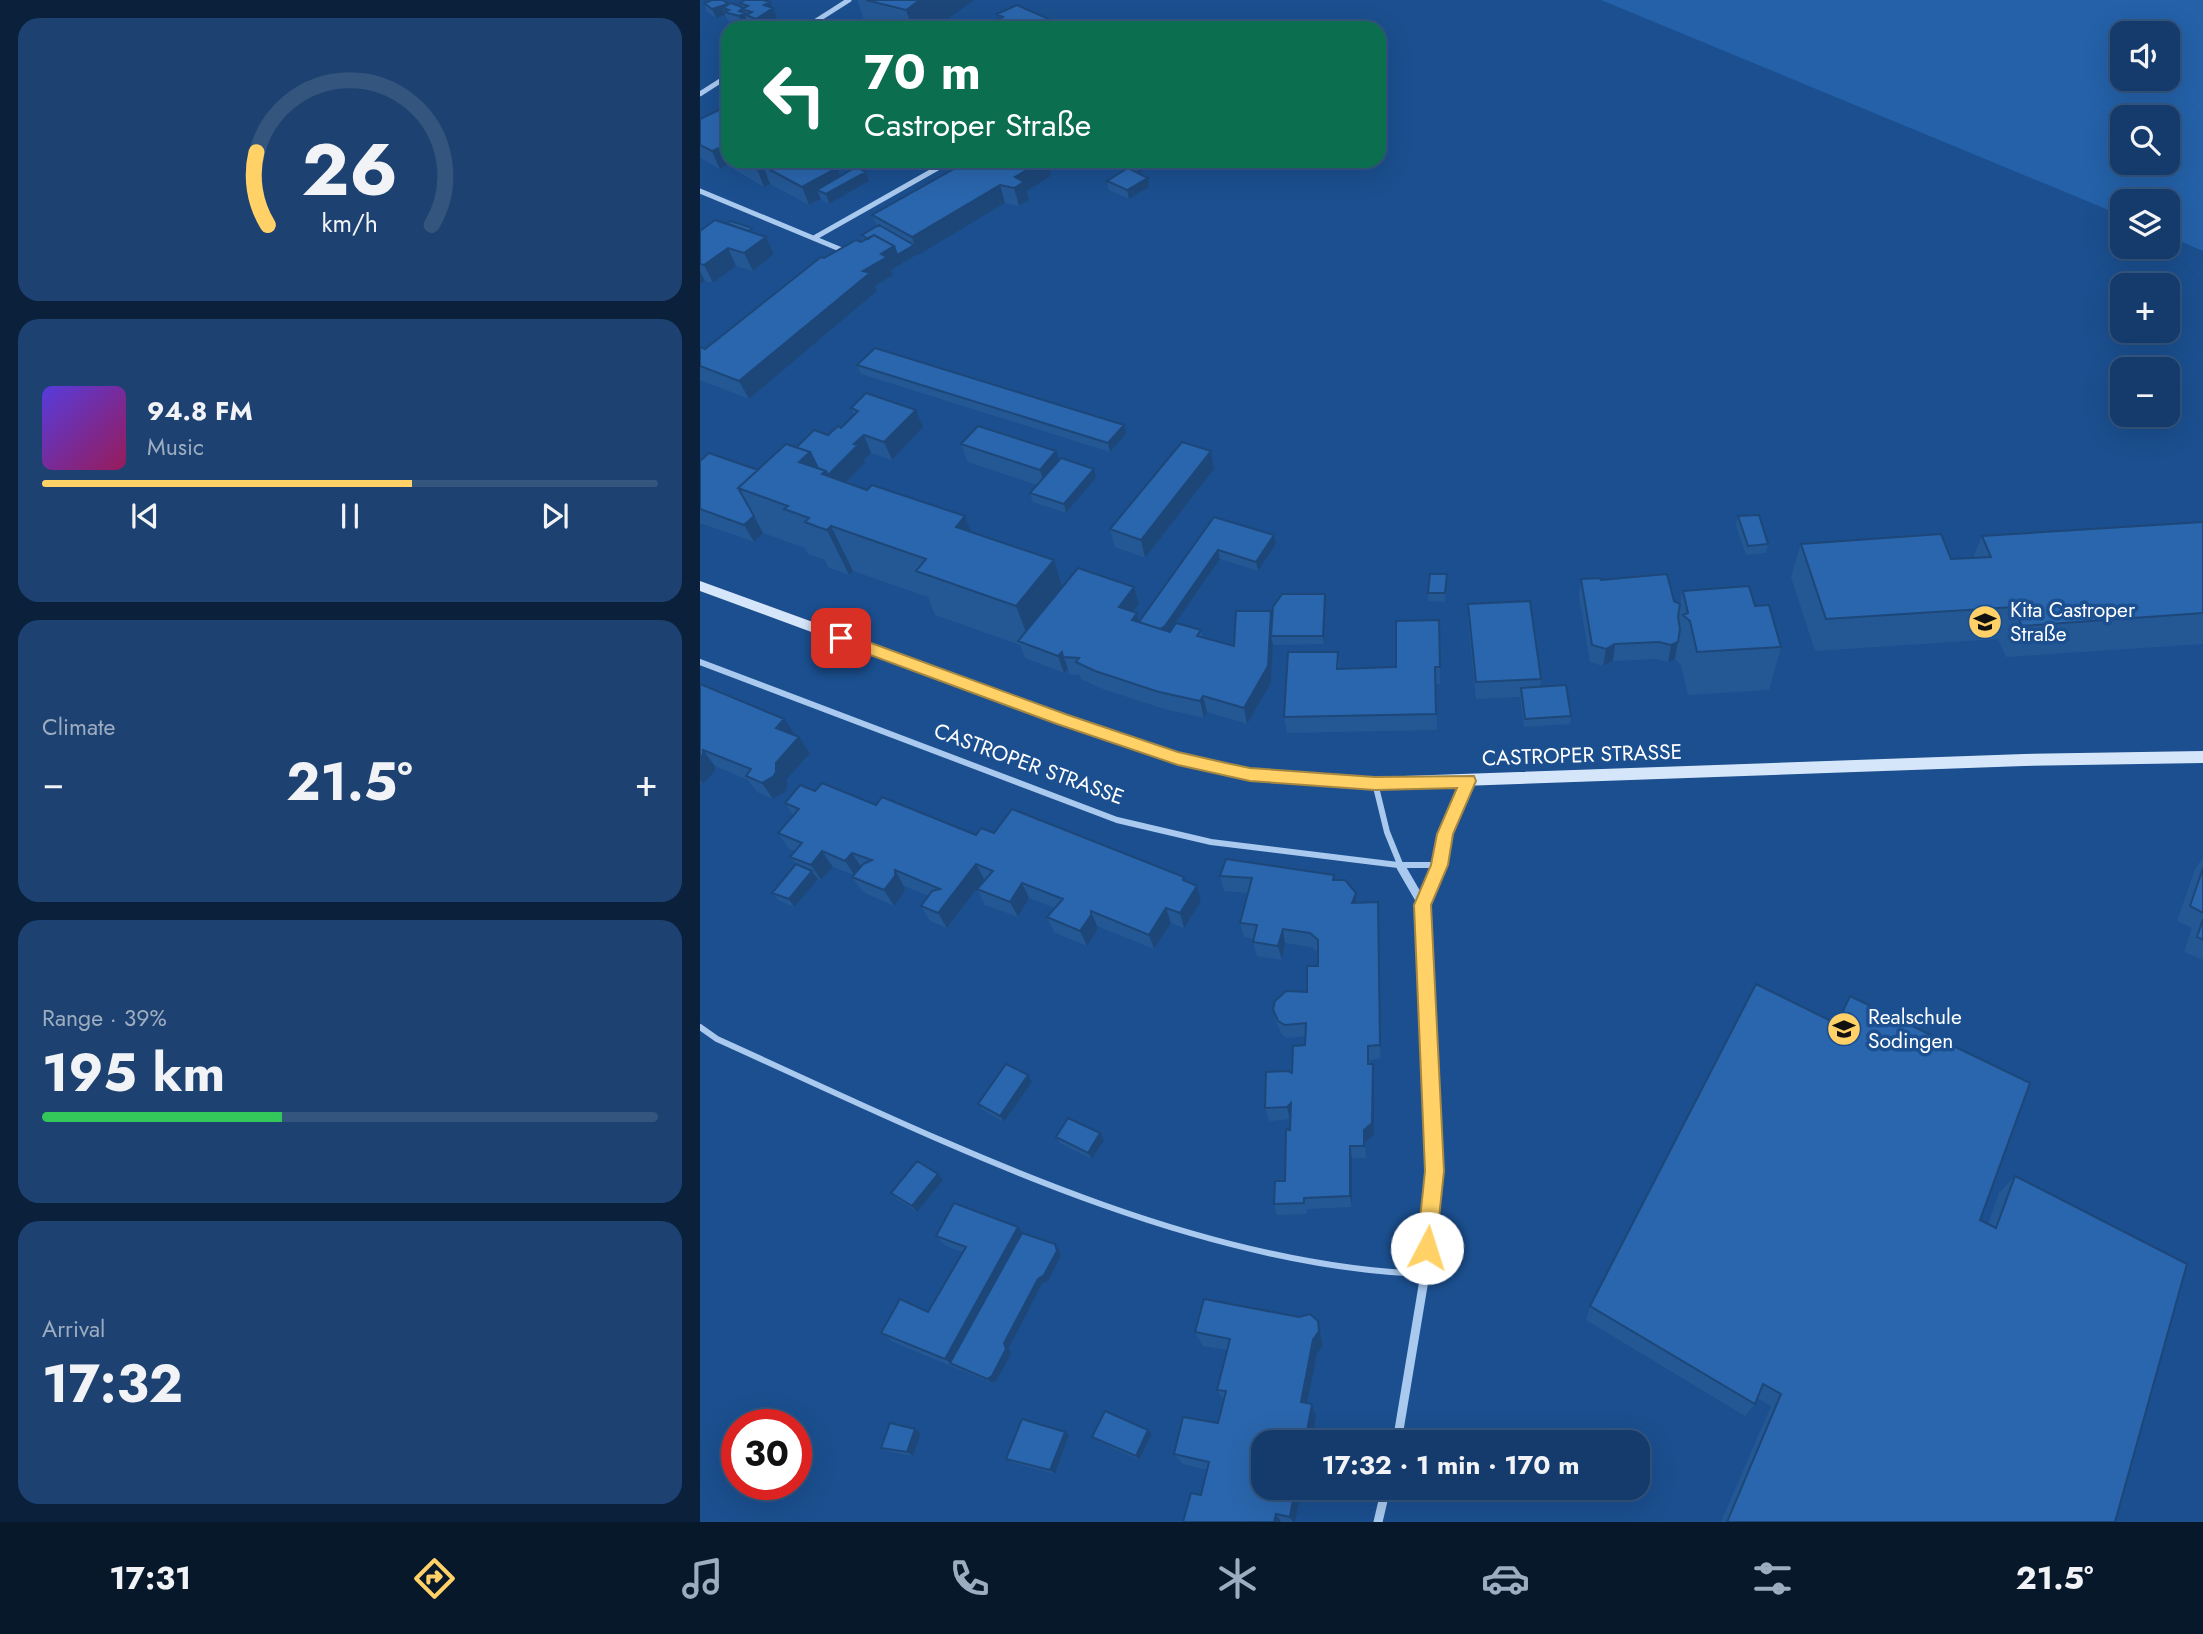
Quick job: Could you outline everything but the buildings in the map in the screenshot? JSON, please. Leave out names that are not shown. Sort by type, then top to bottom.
[{"type":"main road","name":"CASTROPER STRASSE","points":[[700,586],[1063,719],[1178,758],[1250,775],[1375,783],[2024,760],[2203,757]]},
{"type":"street","points":[[816,21],[849,0]]},
{"type":"street","points":[[700,94],[721,80]]},
{"type":"street","points":[[814,238],[938,168]]},
{"type":"street","points":[[700,191],[842,250]]},
{"type":"street","name":"CASTROPER STRASSE","points":[[700,662],[1117,820],[1211,842],[1398,865],[1439,865]]},
{"type":"street","points":[[1398,1430],[1425,1274],[1435,1171],[1423,905],[1439,865],[1445,834],[1468,781]]},
{"type":"street","points":[[1375,783],[1386,837],[1398,865],[1423,905]]},
{"type":"street","points":[[1378,1522],[1383,1500]]},
{"type":"lane","points":[[700,1027],[717,1039],[1018,1173],[1174,1229],[1358,1270],[1425,1274]]},
{"type":"shaded area","points":[[1601,0],[2203,0],[2203,251],[2180,241],[2180,189],[2110,189],[2110,211]]},
{"type":"place","name":"Kita Castroper Straße","points":[[1985,622]]},
{"type":"place","name":"Realschule Sodingen","points":[[1844,1029]]},
{"type":"route","points":[[841,638],[1178,758],[1250,775],[1375,783],[1468,781],[1445,834],[1439,865],[1423,905],[1435,1171],[1427,1248]]}]
